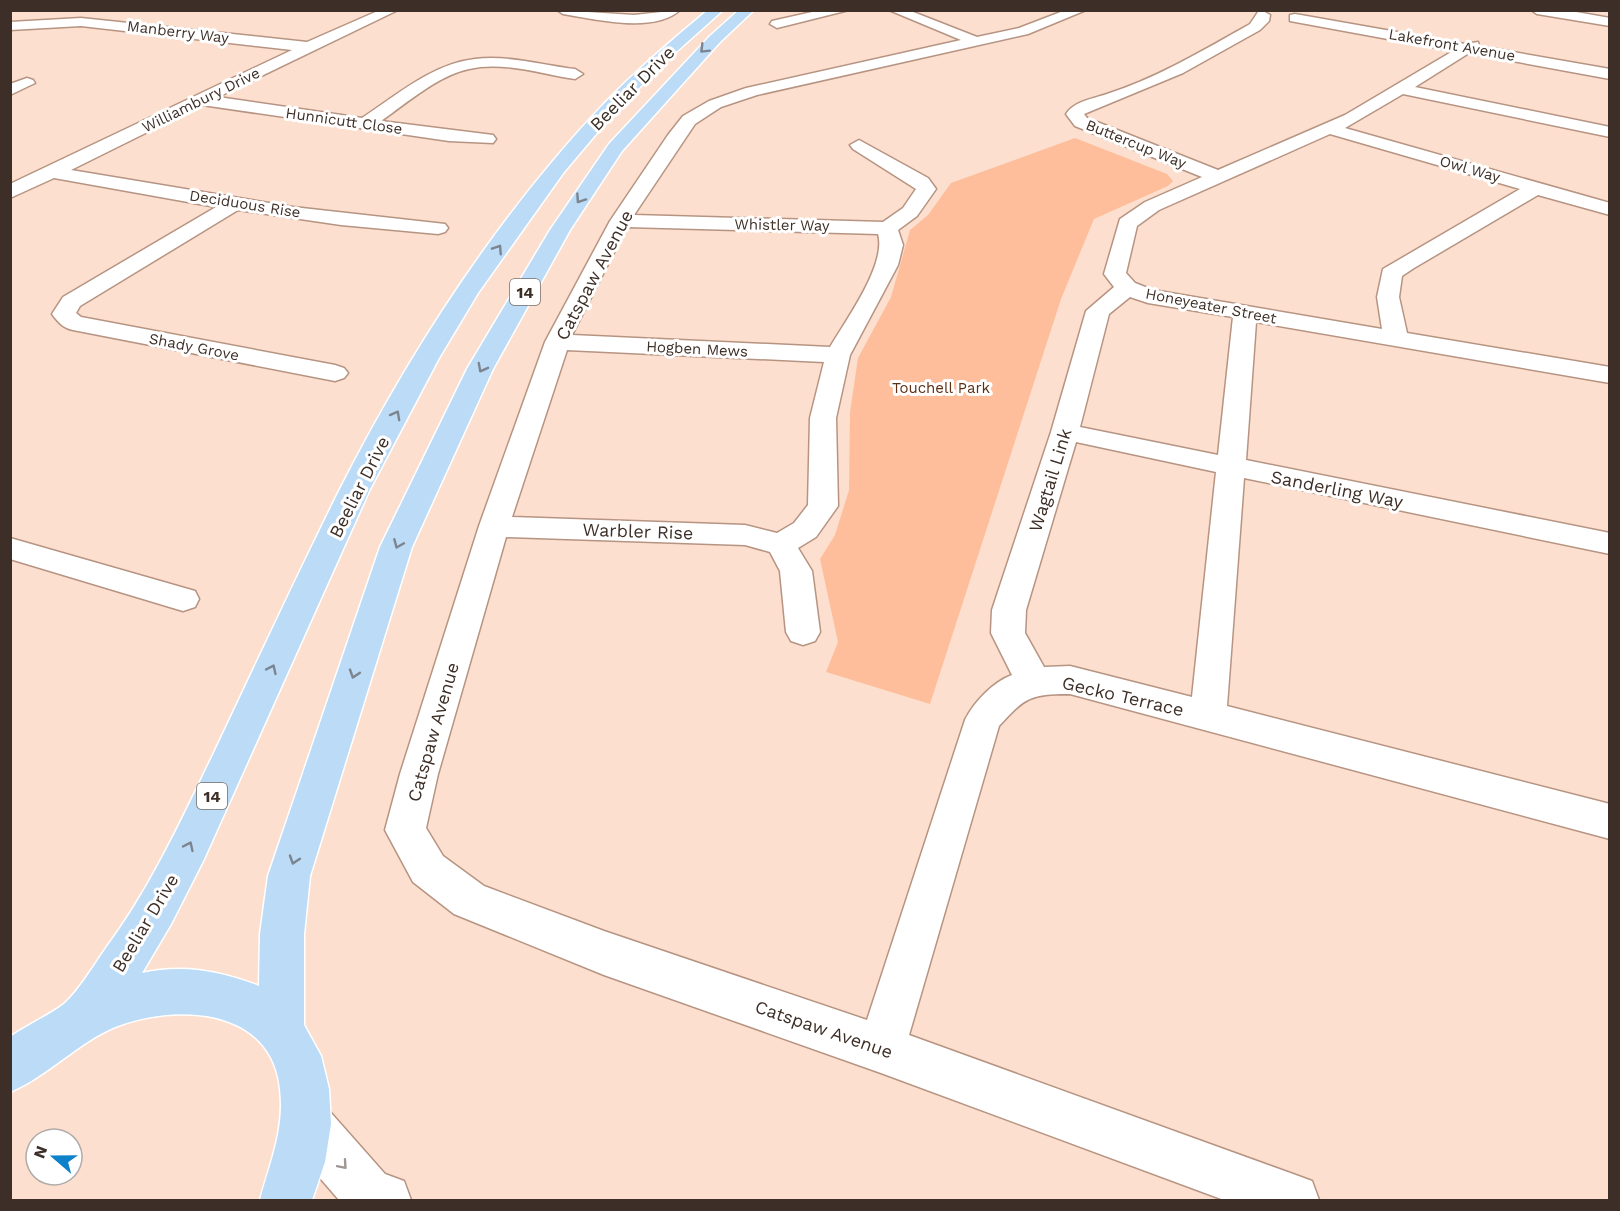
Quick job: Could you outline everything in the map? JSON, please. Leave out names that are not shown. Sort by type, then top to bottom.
[{"type":"highway","name":"Beeliar Drive","points":[[81,1020],[131,950],[179,866],[356,489],[450,322],[505,238],[582,138],[654,63],[717,10]]},
{"type":"highway","name":"Beeliar Drive","points":[[281,1028],[282,934],[289,876],[396,547],[480,369],[560,230],[615,148],[651,106],[715,39],[762,17]]},
{"type":"highway","name":"14","points":[[10,1068],[29,1052],[81,1020],[130,1000],[175,991],[206,992],[217,993],[252,1005],[281,1028],[297,1054],[306,1086],[306,1123],[296,1175],[286,1200]]},
{"type":"street","name":"Williambury Drive","points":[[10,192],[392,10]]},
{"type":"street","points":[[563,10],[638,18],[659,16],[674,10]]},
{"type":"street","points":[[762,17],[843,10]]},
{"type":"street","points":[[896,10],[975,41]]},
{"type":"street","name":"Catspaw Avenue","points":[[1080,10],[1023,31],[753,91],[715,104],[690,120],[674,139],[620,221],[557,342],[494,526],[419,774],[405,831],[428,869],[469,900],[604,952],[881,1049],[1293,1200]]},
{"type":"street","points":[[1537,10],[1610,22]]},
{"type":"street","name":"Buttercup Way","points":[[1220,177],[1080,122],[1074,114],[1081,108],[1121,95],[1178,70],[1257,15],[1290,17]]},
{"type":"street","name":"Lakefront Avenue","points":[[1290,17],[1610,69]]},
{"type":"street","name":"Manberry Way","points":[[18,20],[93,22],[309,48]]},
{"type":"street","name":"Lakefront Avenue","points":[[1471,46],[1610,74]]},
{"type":"street","name":"Honeyeater Street","points":[[1471,46],[1402,89],[1330,129],[1152,206],[1127,223],[1115,274],[1127,288],[1148,296],[1610,375]]},
{"type":"street","points":[[365,124],[446,72],[467,62],[575,75]]},
{"type":"street","points":[[10,90],[27,83]]},
{"type":"street","points":[[1402,89],[1610,132]]},
{"type":"street","name":"Hunnicutt Close","points":[[201,100],[487,139]]},
{"type":"street","name":"Owl Way","points":[[1330,129],[1610,209]]},
{"type":"street","points":[[803,632],[796,571],[781,545],[805,530],[823,506],[823,418],[838,355],[887,265],[892,245],[887,228],[903,220],[917,206],[926,189],[921,182],[902,174],[859,145]]},
{"type":"street","name":"Deciduous Rise","points":[[53,172],[236,203],[399,226],[438,228]]},
{"type":"street","points":[[1396,339],[1388,297],[1391,274],[1406,262],[1536,188]]},
{"type":"street","name":"Shady Grove","points":[[236,203],[56,309],[73,323],[334,373]]},
{"type":"street","name":"Whistler Way","points":[[620,221],[887,228]]},
{"type":"street","name":"Wagtail Link","points":[[1033,680],[1008,633],[1009,610],[1065,432],[1098,311],[1127,288]]},
{"type":"street","points":[[1208,716],[1245,313]]},
{"type":"street","name":"Hogben Mews","points":[[557,342],[838,355]]},
{"type":"street","name":"Sanderling Way","points":[[1065,432],[1610,544]]},
{"type":"street","name":"Warbler Rise","points":[[494,526],[745,535],[781,545]]},
{"type":"street","points":[[10,548],[183,599]]},
{"type":"street","name":"Gecko Terrace","points":[[881,1049],[983,720],[1009,691],[1033,680],[1070,680],[1610,822]]},
{"type":"street","points":[[306,1123],[367,1192],[385,1200]]},
{"type":"green space","name":"Touchell Park","points":[[1075,138],[1167,174],[1173,181],[1168,186],[1094,219],[1061,299],[930,704],[826,672],[838,642],[820,559],[835,535],[849,490],[850,412],[858,358],[891,297],[910,230],[928,215],[951,183]]}]
